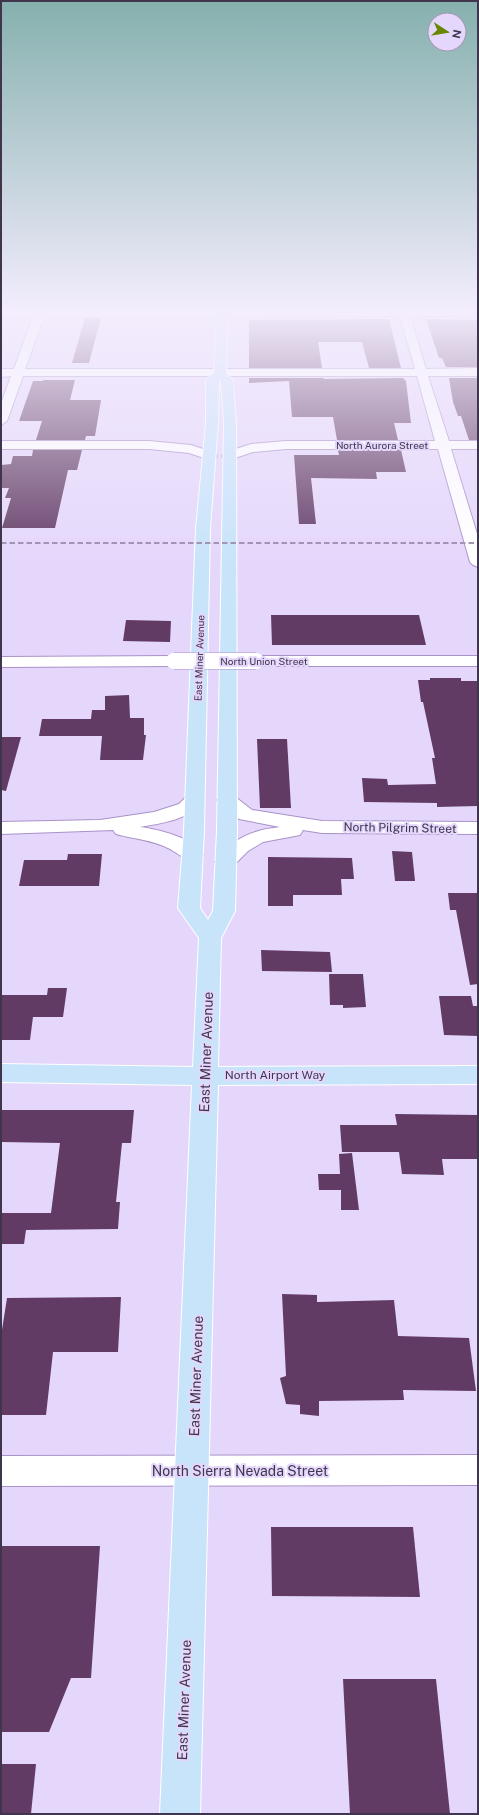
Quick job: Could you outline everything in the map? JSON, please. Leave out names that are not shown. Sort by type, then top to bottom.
[{"type":"main road","name":"East Miner Avenue","points":[[210,938],[189,908],[193,855],[203,528],[210,456],[212,395]]},
{"type":"main road","name":"East Miner Avenue","points":[[180,1814],[210,938],[224,911],[226,862],[230,434],[228,395]]},
{"type":"main road","name":"North Airport Way","points":[[1,1073],[206,1076],[478,1075]]},
{"type":"street","points":[[1,421],[10,395]]},
{"type":"street","points":[[429,395],[478,562]]},
{"type":"street","points":[[149,445],[197,439],[211,433]]},
{"type":"street","name":"North Aurora Street","points":[[230,434],[246,440],[286,445]]},
{"type":"street","points":[[1,445],[149,445],[193,449],[210,456]]},
{"type":"street","name":"North Aurora Street","points":[[229,456],[251,448],[286,445],[478,445]]},
{"type":"street","name":"North Union Street","points":[[1,662],[478,661]]},
{"type":"street","points":[[1,828],[100,826],[158,818],[173,814],[186,808],[194,800]]},
{"type":"street","name":"North Pilgrim Street","points":[[227,800],[246,816],[322,827],[478,828]]},
{"type":"street","points":[[100,826],[164,837],[193,855]]},
{"type":"street","name":"North Pilgrim Street","points":[[226,862],[235,850],[257,836],[322,827]]},
{"type":"street","name":"North Sierra Nevada Street","points":[[1,1471],[478,1470]]},
{"type":"building","points":[[28,395],[71,395],[70,400],[101,400],[95,436],[86,436],[85,440],[36,440],[42,421],[19,421]]},
{"type":"building","points":[[290,395],[408,395],[411,423],[394,423],[398,440],[337,440],[333,417],[292,417]]},
{"type":"building","points":[[452,395],[478,395],[478,440],[469,440],[461,416],[458,416]]},
{"type":"building","points":[[33,450],[82,450],[77,470],[68,470],[55,528],[2,528],[11,498],[5,498],[9,488],[1,488],[1,465],[11,464],[13,456],[32,456]]},
{"type":"building","points":[[338,450],[401,450],[406,472],[376,472],[377,479],[311,478],[316,524],[299,524],[294,455],[339,455]]},
{"type":"building","points":[[271,615],[419,615],[426,645],[272,645]]},
{"type":"building","points":[[126,620],[171,621],[170,642],[123,641]]},
{"type":"building","points":[[430,678],[461,678],[461,681],[478,681],[478,806],[437,807],[437,803],[364,802],[362,778],[387,779],[388,785],[436,784],[432,758],[435,758],[423,702],[421,702],[418,680],[430,680]]},
{"type":"building","points":[[129,695],[130,718],[144,718],[144,735],[146,735],[143,760],[100,760],[102,736],[39,736],[42,719],[91,719],[92,710],[105,710],[105,696]]},
{"type":"building","points":[[1,737],[21,737],[6,791],[1,790]]},
{"type":"building","points":[[257,739],[287,739],[291,808],[260,808]]},
{"type":"building","points":[[392,851],[412,852],[415,881],[395,881]]},
{"type":"building","points":[[68,854],[102,854],[99,886],[19,886],[24,860],[67,860]]},
{"type":"building","points":[[268,857],[352,858],[354,879],[341,879],[342,895],[293,895],[293,906],[268,906]]},
{"type":"building","points":[[448,893],[478,893],[478,984],[470,985],[456,910],[450,910]]},
{"type":"building","points":[[261,950],[330,952],[332,972],[262,971]]},
{"type":"building","points":[[329,974],[363,974],[366,1007],[343,1008],[343,1005],[330,1005]]},
{"type":"building","points":[[48,988],[67,988],[63,1017],[33,1017],[30,1040],[1,1040],[1,995],[47,995]]},
{"type":"building","points":[[439,996],[471,996],[473,1006],[478,1006],[478,1036],[444,1035]]},
{"type":"building","points":[[1,1110],[134,1110],[131,1143],[122,1143],[116,1202],[120,1202],[118,1229],[26,1230],[24,1244],[1,1244],[1,1213],[51,1213],[60,1143],[1,1142]]},
{"type":"building","points":[[395,1114],[478,1115],[478,1159],[442,1159],[444,1175],[402,1174],[399,1152],[342,1152],[340,1125],[397,1125]]},
{"type":"building","points":[[352,1153],[359,1210],[341,1210],[341,1190],[319,1190],[318,1174],[340,1174],[339,1154]]},
{"type":"building","points":[[282,1294],[317,1295],[317,1302],[394,1300],[398,1336],[469,1338],[476,1391],[403,1390],[404,1400],[319,1401],[319,1416],[300,1414],[300,1405],[286,1404],[280,1378],[286,1376]]},
{"type":"building","points":[[121,1297],[118,1352],[53,1352],[46,1415],[1,1415],[1,1336],[7,1298]]},
{"type":"building","points":[[271,1527],[413,1527],[420,1597],[272,1596]]},
{"type":"building","points":[[1,1546],[100,1546],[91,1678],[71,1678],[49,1732],[1,1732]]},
{"type":"building","points":[[343,1679],[436,1679],[450,1814],[350,1814]]},
{"type":"building","points":[[1,1764],[36,1764],[31,1814],[1,1814]]},
{"type":"railway","points":[[1,543],[478,543]]}]
